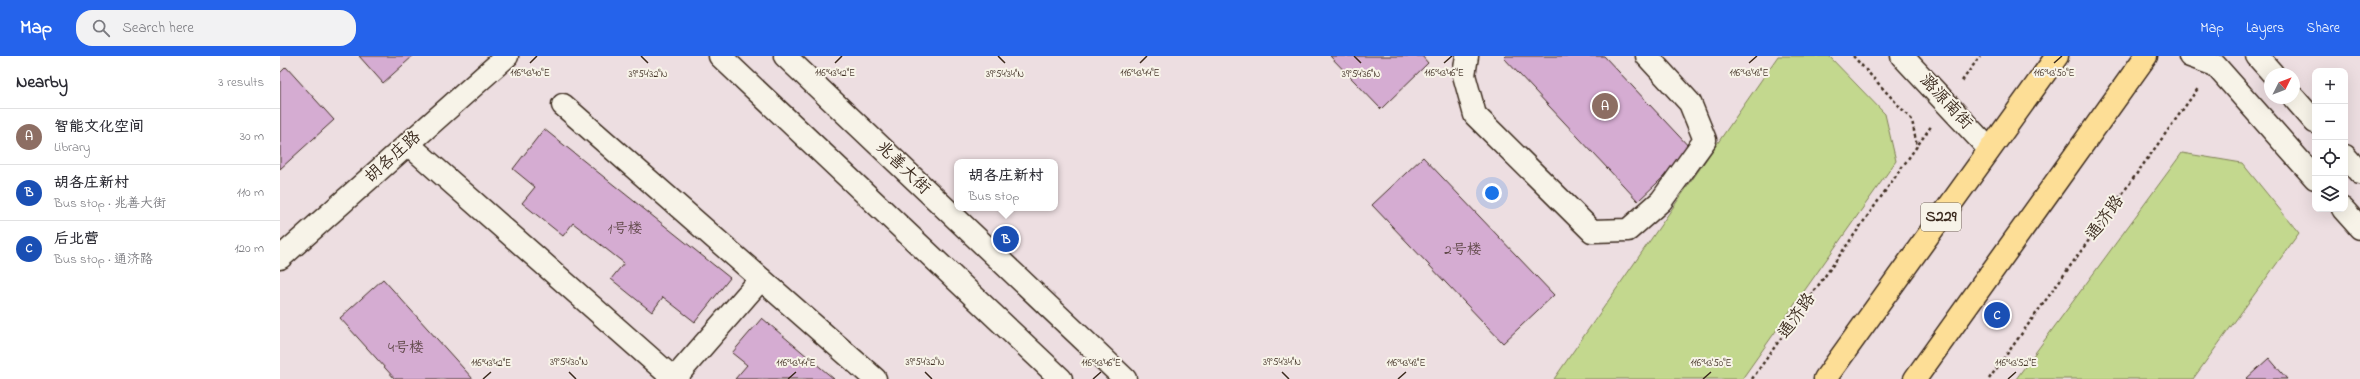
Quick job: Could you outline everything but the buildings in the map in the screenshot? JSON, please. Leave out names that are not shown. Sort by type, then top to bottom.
[{"type":"main road","name":"S229","points":[[1825,379],[2057,56]]},
{"type":"main road","points":[[1915,379],[2146,56]]},
{"type":"street","name":"胡各庄路","points":[[280,258],[507,56]]},
{"type":"street","points":[[720,56],[1061,379]]},
{"type":"street","name":"兆善大街","points":[[785,56],[1125,379]]},
{"type":"street","points":[[1467,56],[1464,75],[1475,115],[1592,231],[1628,230],[1661,201],[1704,140],[1690,103],[1647,56]]},
{"type":"street","name":"潞源南街","points":[[1902,56],[1989,149]]},
{"type":"street","points":[[2190,56],[2215,65],[2313,176]]},
{"type":"street","points":[[2257,56],[2268,68]]},
{"type":"street","points":[[2299,104],[2312,119]]},
{"type":"street","points":[[563,105],[875,379]]},
{"type":"street","points":[[408,144],[674,379],[761,279]]},
{"type":"street","points":[[2348,159],[2360,173]]},
{"type":"street","points":[[2346,212],[2360,228]]},
{"type":"path","points":[[1853,56],[1912,120],[1917,147]]},
{"type":"path","name":"通济路","points":[[1752,379],[1980,56]]},
{"type":"path","name":"通济路","points":[[1989,379],[2215,65]]},
{"type":"green space","points":[[1778,56],[1829,56],[1885,114],[1896,161],[1742,379],[1554,379]]},
{"type":"green space","points":[[2182,153],[2242,163],[2299,233],[2193,379],[2016,379]]},
{"type":"place","name":"智能文化空间","points":[[1605,106]]},
{"type":"place","name":"胡各庄新村","points":[[1006,239]]},
{"type":"place","name":"后北营","points":[[1997,315]]}]
